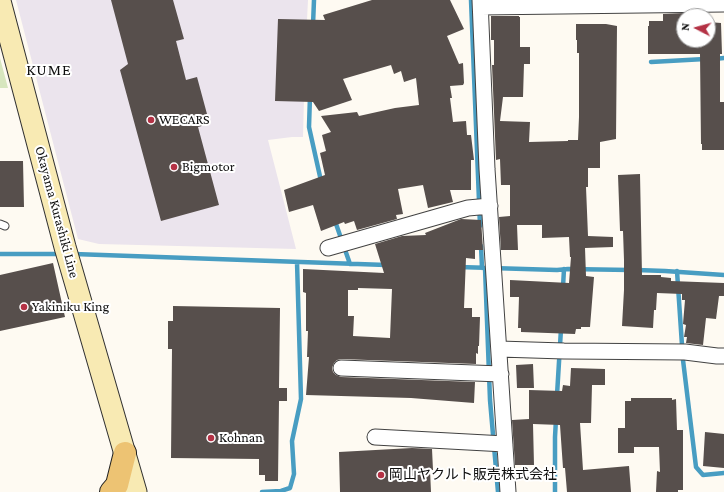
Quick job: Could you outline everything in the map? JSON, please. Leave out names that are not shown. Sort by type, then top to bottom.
[{"type":"main road","name":"Okayama Kurashiki Line","points":[[0,1],[65,247],[136,492]]},
{"type":"main road","points":[[111,492],[117,485],[125,453]]},
{"type":"street","points":[[508,492],[497,444],[492,374],[499,349],[494,267],[483,207],[480,4],[724,4]]},
{"type":"street","points":[[338,245],[468,208],[483,207]]},
{"type":"street","points":[[499,349],[682,352],[724,356]]},
{"type":"street","points":[[341,368],[492,374]]},
{"type":"street","points":[[375,437],[497,444]]},
{"type":"shaded area","points":[[16,0],[308,0],[303,137],[268,140],[296,249],[99,244],[78,239]]},
{"type":"green space","points":[[0,58],[8,88],[0,88]]},
{"type":"building","points":[[111,0],[173,0],[184,39],[176,41],[186,80],[197,77],[207,114],[209,124],[198,127],[219,205],[161,221],[120,70],[128,64]]},
{"type":"building","points":[[372,0],[450,0],[464,29],[447,36],[459,64],[463,63],[464,83],[463,85],[450,86],[452,98],[450,98],[453,122],[466,121],[467,135],[471,135],[474,160],[471,160],[471,190],[450,190],[453,202],[428,208],[423,185],[398,189],[403,214],[396,215],[397,219],[357,230],[354,221],[345,224],[344,222],[321,231],[313,205],[289,212],[284,190],[325,175],[320,153],[326,151],[322,135],[331,132],[321,116],[357,112],[359,116],[395,108],[419,105],[416,78],[404,82],[401,71],[394,74],[391,65],[343,79],[352,100],[319,111],[313,102],[275,101],[278,19],[325,20],[323,15]]},
{"type":"building","points":[[676,13],[676,48],[716,48],[716,23],[721,23],[722,54],[720,54],[720,102],[724,102],[724,150],[702,150],[700,54],[648,54],[649,21],[663,21],[663,14]]},
{"type":"building","points":[[491,16],[519,16],[520,47],[530,47],[530,64],[524,64],[523,97],[503,97],[500,121],[530,122],[529,142],[578,140],[579,53],[577,53],[576,24],[606,24],[617,26],[616,139],[600,142],[600,168],[588,168],[588,187],[586,187],[588,236],[613,237],[613,247],[585,248],[586,276],[594,277],[590,327],[581,327],[581,329],[576,329],[575,334],[521,332],[521,328],[518,328],[519,297],[510,297],[510,280],[569,283],[571,257],[569,237],[542,238],[542,225],[517,225],[518,250],[501,250],[499,217],[510,216],[510,185],[501,185],[500,159],[496,160],[492,65],[494,65],[494,40],[491,40]]},
{"type":"building","points":[[0,161],[23,161],[24,207],[0,207]]},
{"type":"building","points":[[640,174],[642,275],[661,275],[661,277],[671,278],[671,281],[724,283],[724,296],[719,296],[716,319],[706,318],[703,345],[686,343],[687,337],[684,337],[686,325],[683,324],[685,300],[682,300],[682,294],[657,293],[653,328],[622,326],[624,260],[623,231],[620,231],[618,175]]},
{"type":"building","points":[[461,219],[481,220],[483,250],[475,250],[475,259],[466,258],[464,308],[472,308],[472,317],[480,317],[479,346],[478,354],[476,353],[476,364],[341,359],[334,363],[332,368],[333,372],[341,377],[475,382],[474,403],[411,398],[306,395],[309,357],[307,357],[308,331],[306,331],[306,293],[303,292],[303,269],[384,273],[375,244],[402,236],[426,235],[425,233]],"holes":[[[358,288],[392,289],[390,338],[353,336],[354,316],[348,316],[348,290],[358,290]]]},
{"type":"building","points":[[53,263],[65,317],[0,331],[0,275]]},
{"type":"building","points":[[173,306],[280,308],[279,388],[287,388],[287,401],[279,401],[278,481],[265,481],[265,475],[259,475],[259,459],[171,458],[172,349],[168,349],[168,321],[173,321]]},
{"type":"building","points":[[533,364],[534,388],[517,388],[516,365]]},
{"type":"building","points":[[571,368],[605,369],[605,385],[592,385],[591,423],[580,423],[583,470],[629,466],[631,492],[567,492],[565,468],[563,468],[560,425],[533,424],[534,465],[515,465],[512,420],[529,419],[529,390],[562,391],[563,385],[570,386]]},
{"type":"building","points":[[631,398],[676,399],[677,430],[683,430],[683,490],[678,490],[678,492],[656,492],[657,471],[660,472],[659,447],[634,447],[634,453],[618,453],[618,428],[625,428],[625,401],[631,401]]},
{"type":"building","points":[[705,432],[724,434],[724,468],[703,466]]},
{"type":"building","points":[[412,448],[432,449],[433,470],[430,470],[431,492],[340,492],[339,452]]},
{"type":"waterway","points":[[313,25],[314,0]]},
{"type":"waterway","points":[[471,0],[480,226]]},
{"type":"waterway","points":[[714,59],[724,58]]},
{"type":"waterway","points":[[651,62],[705,59]]},
{"type":"waterway","points":[[310,96],[309,127],[321,181]]},
{"type":"waterway","points":[[335,221],[350,264]]},
{"type":"waterway","points":[[481,246],[482,268]]},
{"type":"waterway","points":[[0,254],[62,254]]},
{"type":"waterway","points":[[74,254],[386,265]]},
{"type":"waterway","points":[[262,492],[281,491],[290,488],[294,474],[292,441],[301,399],[297,262]]},
{"type":"waterway","points":[[459,267],[557,270],[630,270]]},
{"type":"waterway","points":[[485,268],[490,400],[498,492]]},
{"type":"waterway","points":[[563,287],[564,269]]},
{"type":"waterway","points":[[637,270],[724,275]]},
{"type":"waterway","points":[[677,271],[683,360],[696,467],[703,475],[724,473]]},
{"type":"waterway","points":[[557,395],[561,329]]},
{"type":"waterway","points":[[555,492],[556,419]]},
{"type":"place","name":"WECARS","points":[[151,120]]},
{"type":"place","name":"Bigmotor","points":[[174,167]]},
{"type":"place","name":"Yakiniku King","points":[[24,307]]},
{"type":"place","name":"Kohnan","points":[[211,438]]},
{"type":"place","name":"岡山ヤクルト販売株式会社","points":[[381,475]]},
{"type":"district","name":"KUME","points":[[49,70]]}]
